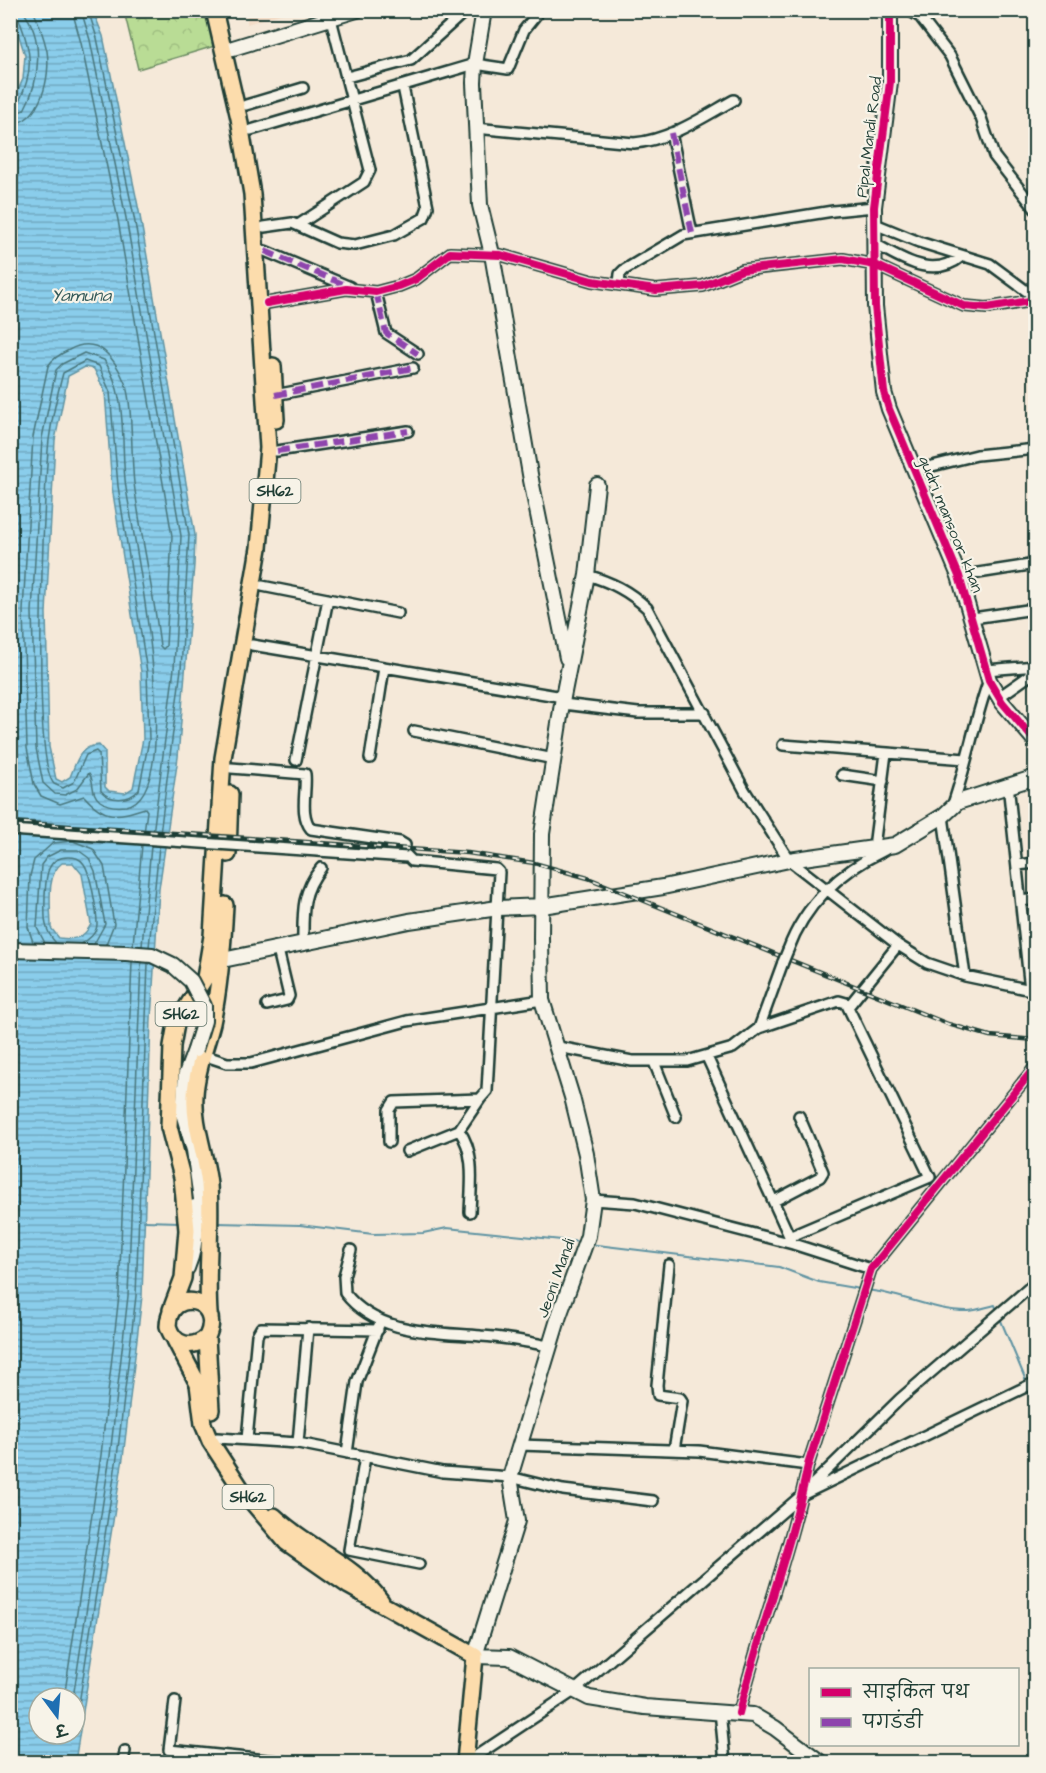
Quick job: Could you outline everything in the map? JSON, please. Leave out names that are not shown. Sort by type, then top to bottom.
[{"type":"main road","name":"SH62","points":[[171,1310],[199,1230],[199,1213],[182,1177],[169,1127],[172,1046],[176,1024],[215,961],[218,820],[224,758],[259,548],[268,448],[252,194],[239,118],[214,10]]},
{"type":"main road","name":"SH62","points":[[209,1313],[199,1213],[209,1182],[194,1111],[195,1091],[199,1053],[215,961],[231,768],[273,517],[277,451],[276,395],[267,303],[264,227],[251,130],[224,10]]},
{"type":"main road","points":[[233,48],[357,10]]},
{"type":"main road","points":[[484,10],[475,64],[475,128],[480,205],[492,255],[531,480],[568,666]]},
{"type":"main road","name":"Pipal Mandi Road","points":[[889,409],[884,392],[875,306],[874,207],[890,82],[890,10]]},
{"type":"main road","name":"gudri mansoor khan","points":[[889,409],[959,576],[988,675],[999,697],[1035,742]]},
{"type":"main road","name":"Jeoni Mandi","points":[[475,1656],[516,1521],[510,1477],[549,1346],[588,1236],[593,1200],[586,1154],[558,1047],[542,1000],[542,834],[568,666],[587,575],[597,485]]},
{"type":"main road","points":[[215,961],[278,950],[367,929],[498,908],[542,906],[663,887],[789,860],[895,845],[947,812],[958,802],[1035,777]]},
{"type":"main road","points":[[10,950],[152,955],[173,965],[191,981],[204,1006],[199,1053],[183,1094],[199,1213]]},
{"type":"main road","points":[[184,1302],[199,1303],[209,1313],[211,1328],[207,1337],[194,1345],[186,1345],[175,1340],[168,1326],[171,1310],[184,1302]]},
{"type":"main road","name":"SH62","points":[[207,1337],[211,1417],[217,1438],[240,1476],[275,1517],[293,1534],[344,1565],[369,1585],[385,1606]]},
{"type":"main road","name":"SH62","points":[[175,1340],[198,1384],[203,1424],[210,1441],[242,1490],[286,1542],[316,1564],[385,1606],[475,1656]]},
{"type":"main road","points":[[465,1760],[475,1656],[509,1657],[589,1698],[645,1707],[753,1715],[775,1728],[820,1762]]},
{"type":"street","points":[[251,130],[475,64],[508,69],[524,30],[540,10]]},
{"type":"street","points":[[909,10],[920,17],[950,56],[981,118],[994,156],[1035,210]]},
{"type":"street","points":[[347,77],[411,60],[462,14]]},
{"type":"street","points":[[298,225],[342,198],[369,177],[369,163],[331,19]]},
{"type":"street","points":[[264,227],[287,223],[298,225],[337,243],[355,245],[394,235],[424,218],[428,207],[403,87]]},
{"type":"street","points":[[246,105],[303,88]]},
{"type":"street","points":[[475,128],[634,144],[654,140],[671,133],[734,100]]},
{"type":"street","points":[[671,133],[692,233]]},
{"type":"street","points":[[619,284],[620,274],[624,270],[678,237],[692,233],[874,207]]},
{"type":"street","points":[[874,224],[990,264],[1035,299]]},
{"type":"street","points":[[875,244],[909,263],[921,266],[946,266],[962,256]]},
{"type":"street","points":[[265,251],[352,288],[376,292],[416,279],[450,253],[492,255],[592,280],[656,290],[703,286],[742,270],[843,259],[875,265],[964,306],[987,308],[1035,299]]},
{"type":"street","points":[[267,303],[352,288]]},
{"type":"street","points":[[376,292],[386,333],[418,354]]},
{"type":"street","points":[[276,395],[413,368]]},
{"type":"street","points":[[277,451],[408,431]]},
{"type":"street","points":[[916,470],[977,455],[1035,449]]},
{"type":"street","points":[[959,576],[1035,564]]},
{"type":"street","points":[[587,575],[613,583],[630,592],[647,608],[745,791],[789,860],[898,945],[927,963],[965,976],[1033,990],[1008,784]]},
{"type":"street","points":[[262,586],[398,613]]},
{"type":"street","points":[[296,760],[328,599]]},
{"type":"street","points":[[973,618],[1034,609]]},
{"type":"street","points":[[252,645],[638,713],[705,713]]},
{"type":"street","points":[[965,976],[947,812],[966,759],[988,675],[1035,666]]},
{"type":"street","points":[[370,758],[384,668]]},
{"type":"street","points":[[999,697],[1035,671]]},
{"type":"street","points":[[414,731],[554,759]]},
{"type":"street","points":[[783,745],[966,759]]},
{"type":"street","points":[[874,847],[886,753]]},
{"type":"street","points":[[231,768],[305,774],[304,802],[307,824],[311,829],[400,842],[412,861],[496,869],[500,876],[487,1091],[459,1130],[407,1151]]},
{"type":"street","points":[[842,775],[883,781]]},
{"type":"street","points":[[10,830],[406,853]]},
{"type":"street","points":[[759,1028],[788,950],[809,910],[825,889],[874,855],[895,845]]},
{"type":"street","points":[[1017,865],[1035,862]]},
{"type":"street","points":[[303,944],[304,899],[309,882],[321,868]]},
{"type":"street","points":[[1021,901],[1035,899]]},
{"type":"street","points":[[848,1007],[898,945]]},
{"type":"street","points":[[267,1005],[287,1000],[289,996],[278,950]]},
{"type":"street","points":[[199,1053],[227,1063],[251,1063],[407,1021],[542,1000]]},
{"type":"street","points":[[558,1047],[654,1062],[707,1057],[739,1045],[759,1028],[842,1000],[848,1007],[930,1177],[943,1183]]},
{"type":"street","points":[[707,1057],[791,1240]]},
{"type":"street","points":[[654,1062],[676,1117]]},
{"type":"street","points":[[739,1713],[756,1643],[802,1495],[808,1465],[871,1269],[943,1183],[1035,1066]]},
{"type":"street","points":[[389,1142],[389,1110],[394,1102],[480,1099]]},
{"type":"street","points":[[774,1201],[820,1177],[823,1172],[799,1116]]},
{"type":"street","points":[[459,1130],[466,1140],[471,1166],[470,1212]]},
{"type":"street","points":[[791,1240],[930,1177]]},
{"type":"street","points":[[593,1200],[635,1203],[791,1240],[871,1269]]},
{"type":"street","points":[[351,1250],[344,1276],[345,1293],[380,1325]]},
{"type":"street","points":[[669,1265],[657,1385],[658,1395],[680,1398],[682,1401],[674,1450]]},
{"type":"street","points":[[465,1760],[473,1758],[574,1691],[802,1495],[900,1399],[1035,1282]]},
{"type":"street","points":[[347,1453],[357,1382],[380,1325]]},
{"type":"street","points":[[247,1439],[258,1331],[267,1326],[308,1328],[380,1325],[427,1333],[482,1336],[549,1346]]},
{"type":"street","points":[[298,1443],[308,1328]]},
{"type":"street","points":[[802,1495],[1035,1382]]},
{"type":"street","points":[[217,1438],[298,1443],[443,1472],[510,1477],[563,1490],[653,1501]]},
{"type":"street","points":[[519,1445],[674,1450],[808,1465]]},
{"type":"street","points":[[344,1565],[349,1550],[365,1457]]},
{"type":"street","points":[[349,1550],[419,1564]]},
{"type":"street","points":[[168,1762],[175,1701]]},
{"type":"street","points":[[720,1711],[725,1762]]},
{"type":"street","points":[[169,1750],[207,1759],[287,1762]]},
{"type":"street","points":[[123,1762],[124,1751]]},
{"type":"shaded area","points":[[247,10],[290,11],[247,24]]},
{"type":"green space","points":[[124,11],[208,11],[218,45],[138,69]]},
{"type":"water","name":"Yamuna","points":[[11,11],[93,11],[103,36],[140,216],[195,535],[178,757],[159,889],[151,1019],[142,1296],[123,1458],[87,1686],[27,1686],[27,1746],[78,1746],[75,1762],[10,1762],[10,108],[23,79],[25,55]],"holes":[[[85,367],[94,369],[105,392],[112,487],[141,672],[143,739],[133,788],[125,793],[109,791],[105,787],[105,752],[99,745],[83,751],[70,777],[62,782],[56,779],[49,747],[46,613],[55,440],[68,376]],[[62,863],[73,863],[82,874],[91,924],[82,936],[69,939],[59,938],[51,928],[51,884],[53,875]]]},
{"type":"waterway","points":[[144,1221],[180,1222]]},
{"type":"waterway","points":[[216,1223],[300,1225],[373,1234],[423,1233],[447,1228],[581,1242]]},
{"type":"waterway","points":[[589,1244],[779,1267],[819,1282],[860,1289]]},
{"type":"waterway","points":[[866,1290],[954,1310],[970,1311],[995,1305],[997,1311]]},
{"type":"waterway","points":[[999,1316],[1027,1383]]},
{"type":"waterway","points":[[1029,1388],[1036,1405]]},
{"type":"railway","points":[[10,822],[468,853],[534,863],[588,878],[948,1024],[990,1036],[1036,1040]]},
{"type":"marked path","points":[[671,133],[692,233]]},
{"type":"marked path","points":[[265,251],[350,287]]},
{"type":"marked path","points":[[376,292],[386,333],[418,354]]},
{"type":"marked path","points":[[275,395],[413,368]]},
{"type":"marked path","points":[[277,451],[408,431]]},
{"type":"cycle path","points":[[890,10],[890,82],[874,207],[875,306],[884,392],[959,576],[989,680],[1002,702],[1036,742]]},
{"type":"cycle path","points":[[267,303],[346,289],[376,292],[399,286],[416,279],[450,253],[501,255],[592,281],[656,290],[703,286],[742,270],[843,259],[875,265],[964,306],[987,308],[1036,300]]},
{"type":"cycle path","points":[[739,1713],[793,1527],[808,1465],[871,1269],[1036,1066]]}]
